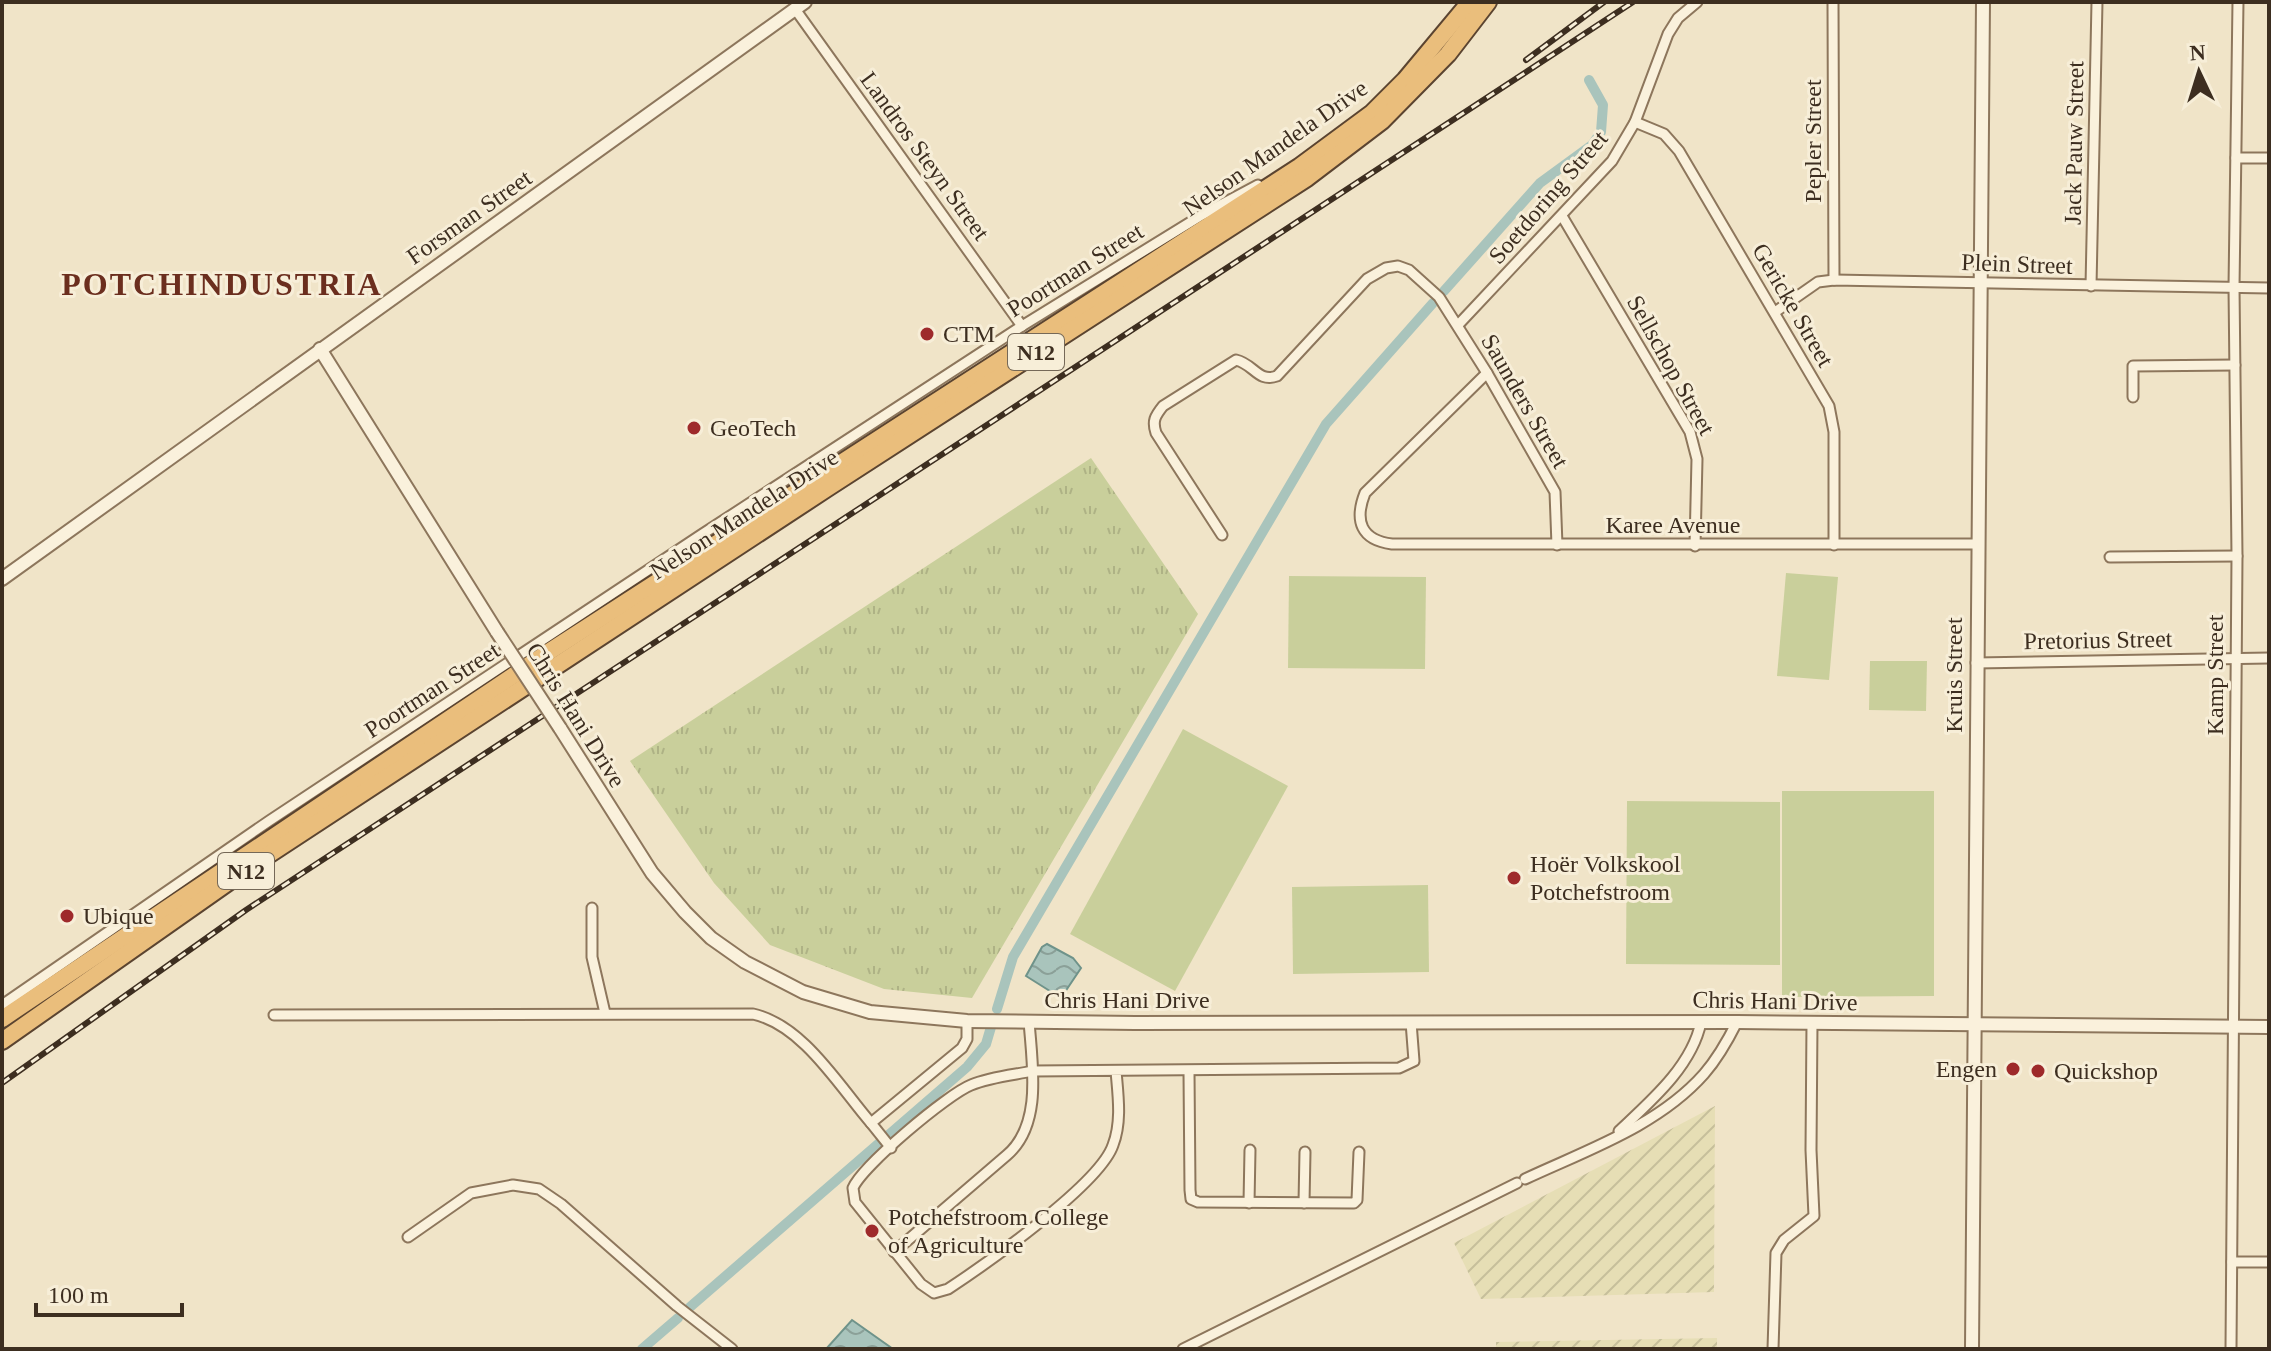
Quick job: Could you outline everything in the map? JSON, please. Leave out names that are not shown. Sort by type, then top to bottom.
[{"type":"highway","name":"Nelson Mandela Drive","points":[[2,1019],[547,653],[1299,167],[1372,113],[1405,80],[1470,2]]},
{"type":"highway","name":"Nelson Mandela Drive","points":[[2,1041],[260,861],[1307,178],[1382,121],[1448,54],[1488,2]]},
{"type":"street","name":"Soetdoring Street","points":[[1458,325],[1612,161],[1635,122],[1668,34],[1678,18],[1697,2]]},
{"type":"street","name":"Pepler Street","points":[[1833,2],[1834,280]]},
{"type":"street","name":"Kruis Street","points":[[1972,1349],[1983,2]]},
{"type":"street","name":"Jack Pauw Street","points":[[2091,286],[2097,2]]},
{"type":"street","name":"Kamp Street","points":[[2231,1349],[2237,556],[2234,287],[2238,2]]},
{"type":"street","name":"Landros Steyn Street","points":[[800,6],[1022,326]]},
{"type":"street","name":"Forsman Street","points":[[2,579],[800,6]]},
{"type":"street","name":"Gericke Street","points":[[1635,122],[1664,134],[1679,151],[1829,406],[1833,417],[1834,545]]},
{"type":"street","points":[[2236,158],[2269,158]]},
{"type":"street","name":"Poortman Street","points":[[2,1005],[269,821],[1022,326],[1234,196],[1299,167]]},
{"type":"street","name":"Sellschop Street","points":[[1562,216],[1690,432],[1697,459],[1695,546]]},
{"type":"street","name":"Saunders Street","points":[[1222,535],[1156,433],[1153,424],[1155,415],[1163,406],[1236,360],[1244,362],[1261,378],[1277,376],[1367,279],[1386,268],[1398,266],[1409,270],[1439,297],[1555,492],[1557,545]]},
{"type":"street","name":"Plein Street","points":[[1775,312],[1818,282],[1834,280],[2269,288]]},
{"type":"street","name":"Chris Hani Drive","points":[[320,349],[652,873],[685,912],[711,938],[733,954],[775,979],[838,1004],[870,1012],[967,1021],[1737,1022],[2269,1027]]},
{"type":"street","points":[[2133,397],[2133,366],[2235,365]]},
{"type":"street","name":"Karee Avenue","points":[[1487,373],[1365,493],[1359,517],[1362,529],[1371,538],[1392,544],[1977,544]]},
{"type":"street","points":[[2110,557],[2237,556]]},
{"type":"street","name":"Pretorius Street","points":[[1976,663],[2269,658]]},
{"type":"street","points":[[592,908],[592,957],[605,1013]]},
{"type":"street","points":[[274,1015],[737,1012],[776,1021],[800,1038],[886,1142]]},
{"type":"street","points":[[871,1123],[962,1048],[967,1039],[967,1021]]},
{"type":"street","points":[[894,1252],[1016,1148],[1028,1123],[1033,1071],[1029,1021]]},
{"type":"street","points":[[1116,1071],[1118,1119],[1113,1148],[1080,1188],[958,1283],[940,1292],[927,1289],[855,1202],[852,1194],[856,1180],[886,1142],[969,1086],[1033,1071],[1116,1071],[1189,1072],[1406,1067],[1415,1056],[1411,1022]]},
{"type":"street","points":[[1608,1141],[1679,1068],[1698,1038],[1701,1022]]},
{"type":"street","points":[[1183,1349],[1608,1141],[1678,1100],[1705,1073],[1737,1022]]},
{"type":"street","points":[[1773,1349],[1776,1253],[1784,1240],[1814,1216],[1812,1023]]},
{"type":"street","points":[[1189,1072],[1191,1199],[1198,1202],[1354,1203],[1357,1200],[1359,1152]]},
{"type":"street","points":[[1249,1203],[1250,1150]]},
{"type":"street","points":[[1304,1203],[1305,1152]]},
{"type":"street","points":[[408,1237],[471,1193],[513,1185],[539,1189],[561,1204],[677,1306],[732,1349]]},
{"type":"street","points":[[2232,1262],[2269,1262]]},
{"type":"shaded area","points":[[1715,1106],[1714,1292],[1481,1299],[1454,1243]]},
{"type":"shaded area","points":[[1717,1338],[1717,1349],[1496,1349],[1496,1342]]},
{"type":"green space","points":[[1091,458],[1198,614],[972,998],[884,989],[770,945],[714,883],[630,761]]},
{"type":"green space","points":[[1786,573],[1838,577],[1829,680],[1777,676]]},
{"type":"green space","points":[[1289,576],[1426,577],[1425,669],[1288,668]]},
{"type":"green space","points":[[1870,661],[1927,661],[1926,711],[1869,710]]},
{"type":"green space","points":[[1183,729],[1288,786],[1175,991],[1070,934]]},
{"type":"green space","points":[[1782,791],[1934,791],[1934,996],[1782,997]]},
{"type":"green space","points":[[1627,801],[1780,802],[1780,965],[1626,964]]},
{"type":"green space","points":[[1428,885],[1429,972],[1293,974],[1292,887]]},
{"type":"water","points":[[1047,944],[1073,958],[1081,968],[1061,998],[1026,976],[1042,947]]},
{"type":"water","points":[[852,1320],[893,1349],[826,1349]]},
{"type":"waterway","points":[[1444,291],[1540,183],[1592,145],[1601,132],[1603,105],[1589,80]]},
{"type":"waterway","points":[[997,1009],[1013,957],[1326,424],[1433,303]]},
{"type":"waterway","points":[[690,1307],[967,1067],[986,1044],[991,1027]]},
{"type":"waterway","points":[[642,1349],[678,1318]]},
{"type":"railway","points":[[1526,60],[1604,2]]},
{"type":"railway","points":[[2,1083],[246,910],[1633,2]]},
{"type":"place","name":"CTM","points":[[927,334]]},
{"type":"place","name":"GeoTech","points":[[694,428]]},
{"type":"place","name":"Hoër Volkskool Potchefstroom","points":[[1514,878]]},
{"type":"place","name":"Ubique","points":[[67,916]]},
{"type":"place","name":"Engen","points":[[2013,1069]]},
{"type":"place","name":"Quickshop","points":[[2038,1071]]},
{"type":"place","name":"Potchefstroom College of Agriculture","points":[[872,1231]]},
{"type":"district","name":"POTCHINDUSTRIA","points":[[222,284]]}]
